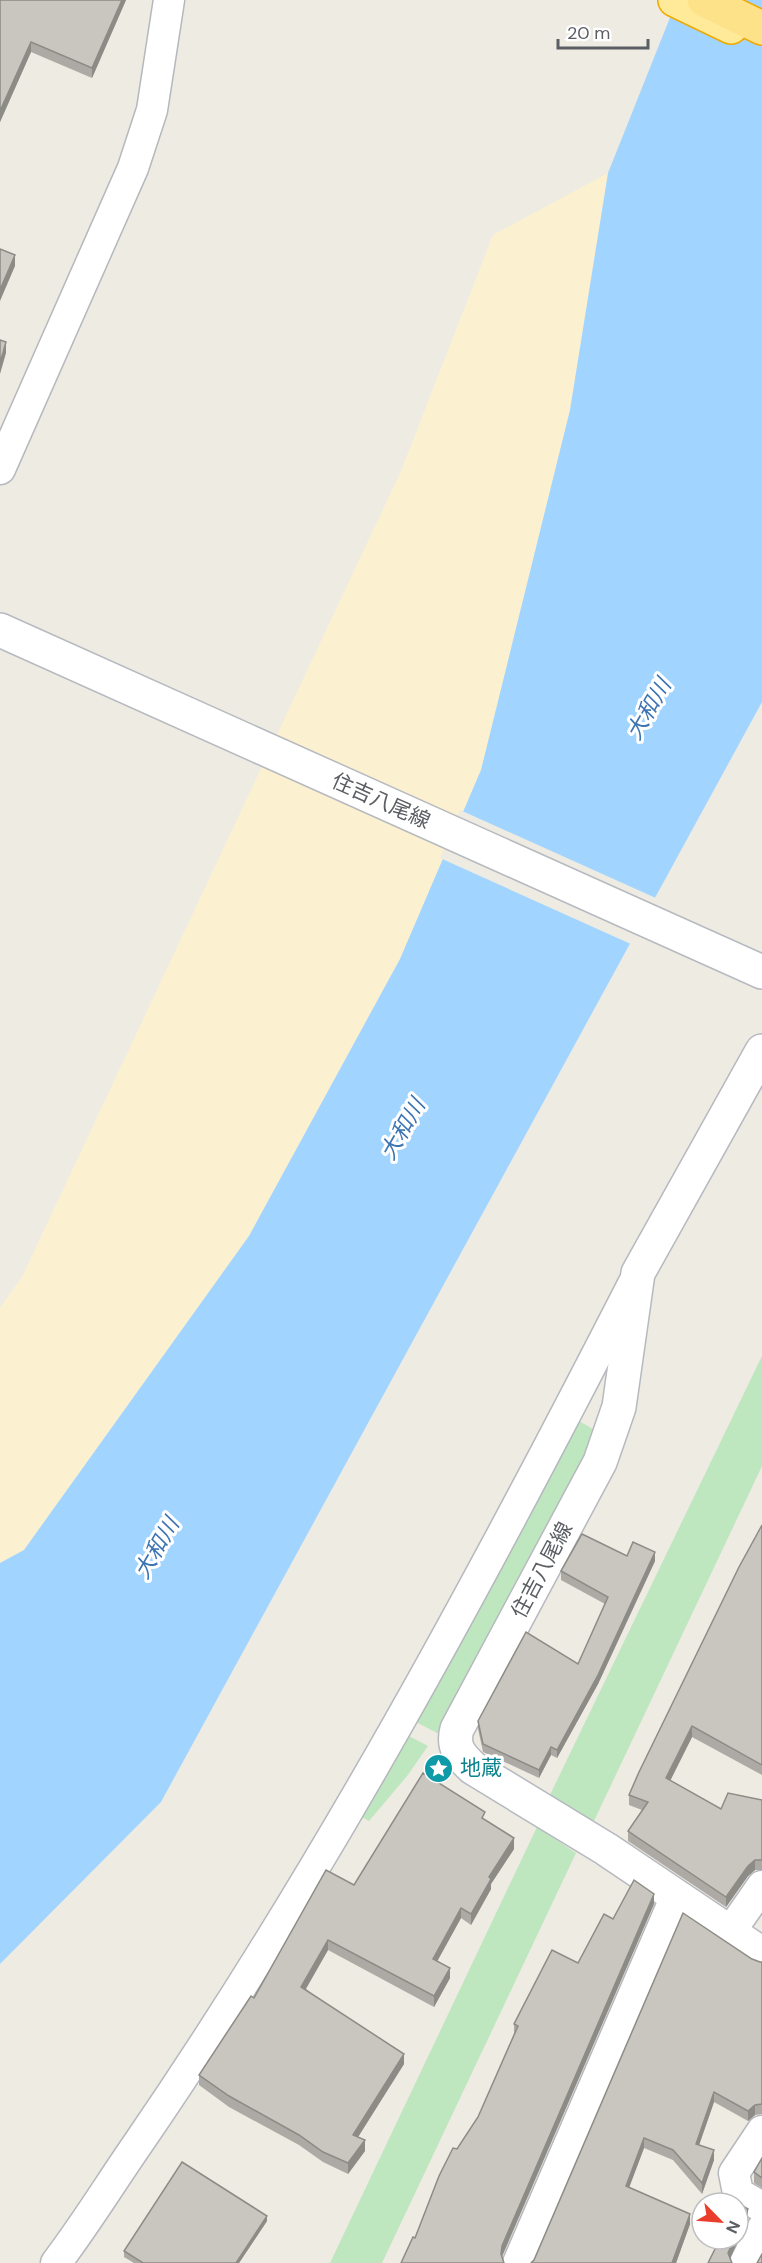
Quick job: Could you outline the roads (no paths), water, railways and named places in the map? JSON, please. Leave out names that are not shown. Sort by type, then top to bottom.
[{"type":"highway","points":[[675,0],[762,42]]},
{"type":"highway","points":[[704,0],[762,28]]},
{"type":"main road","name":"住吉八尾線","points":[[0,630],[762,972]]},
{"type":"main road","name":"住吉八尾線","points":[[762,1051],[638,1273],[620,1407],[600,1461],[457,1729],[454,1741],[460,1755],[473,1768],[606,1850],[762,1954]]},
{"type":"street","points":[[0,469],[133,168],[152,110],[169,0]]},
{"type":"street","points":[[56,2263],[185,2076],[307,1882],[400,1722],[638,1273]]},
{"type":"street","points":[[730,1932],[762,1887]]},
{"type":"street","points":[[518,2263],[676,1896]]},
{"type":"street","points":[[762,2131],[735,2173],[738,2193],[762,2207]]},
{"type":"street","points":[[745,2263],[762,2229]]},
{"type":"water","name":"大和川","points":[[677,0],[762,0],[762,702],[161,1802],[0,1964],[0,1563],[24,1550],[249,1236],[400,959],[481,770],[570,410],[608,173]]},
{"type":"place","name":"地蔵","points":[[439,1768]]}]
